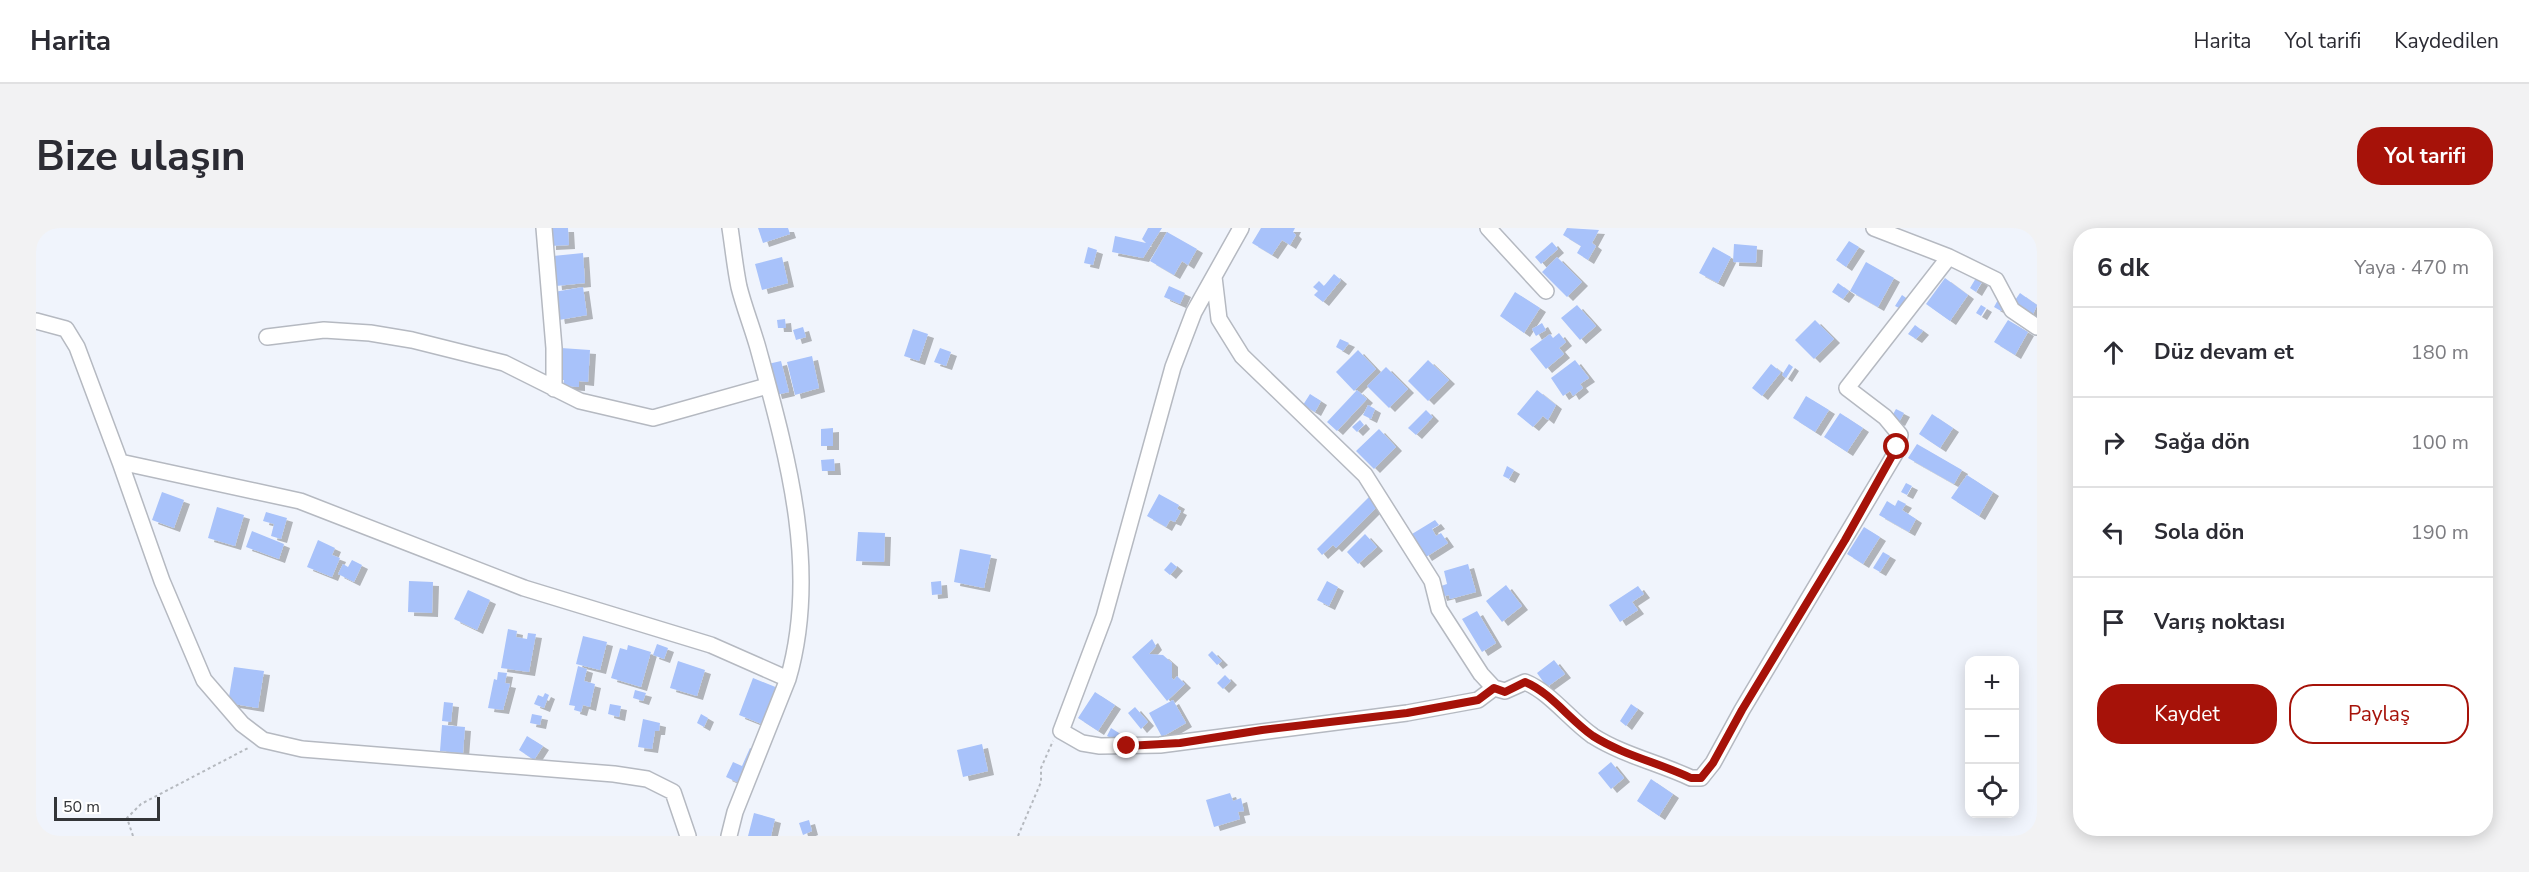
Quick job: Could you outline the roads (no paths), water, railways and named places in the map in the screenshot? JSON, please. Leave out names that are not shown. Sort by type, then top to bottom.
[{"type":"street","points":[[544,228],[554,348],[554,389]]},
{"type":"street","points":[[729,836],[735,812],[788,679],[795,655],[803,588],[788,459],[739,285],[730,228]]},
{"type":"street","points":[[1241,228],[1194,312],[1173,367],[1104,616],[1061,731],[1082,743],[1100,746],[1160,745],[1407,713],[1478,700],[1494,688]]},
{"type":"street","points":[[1488,228],[1546,291]]},
{"type":"street","points":[[1874,228],[1949,257],[1996,280],[2012,310],[2037,327]]},
{"type":"street","points":[[1214,277],[1219,319],[1242,356],[1365,475],[1432,581],[1439,609],[1481,674],[1494,688],[1505,692],[1525,682],[1540,688],[1551,701],[1594,736],[1630,754],[1691,778],[1701,778],[1895,454],[1900,435],[1894,426],[1847,388],[1949,257]]},
{"type":"street","points":[[36,321],[66,329],[76,347],[120,462],[153,560],[204,680],[242,724],[263,740],[302,749],[553,767],[647,779],[673,792],[688,836]]},
{"type":"street","points":[[267,337],[324,330],[370,333],[412,340],[504,363],[580,400],[652,418],[767,386]]},
{"type":"street","points":[[120,462],[300,501],[524,588],[711,645],[788,679]]}]
